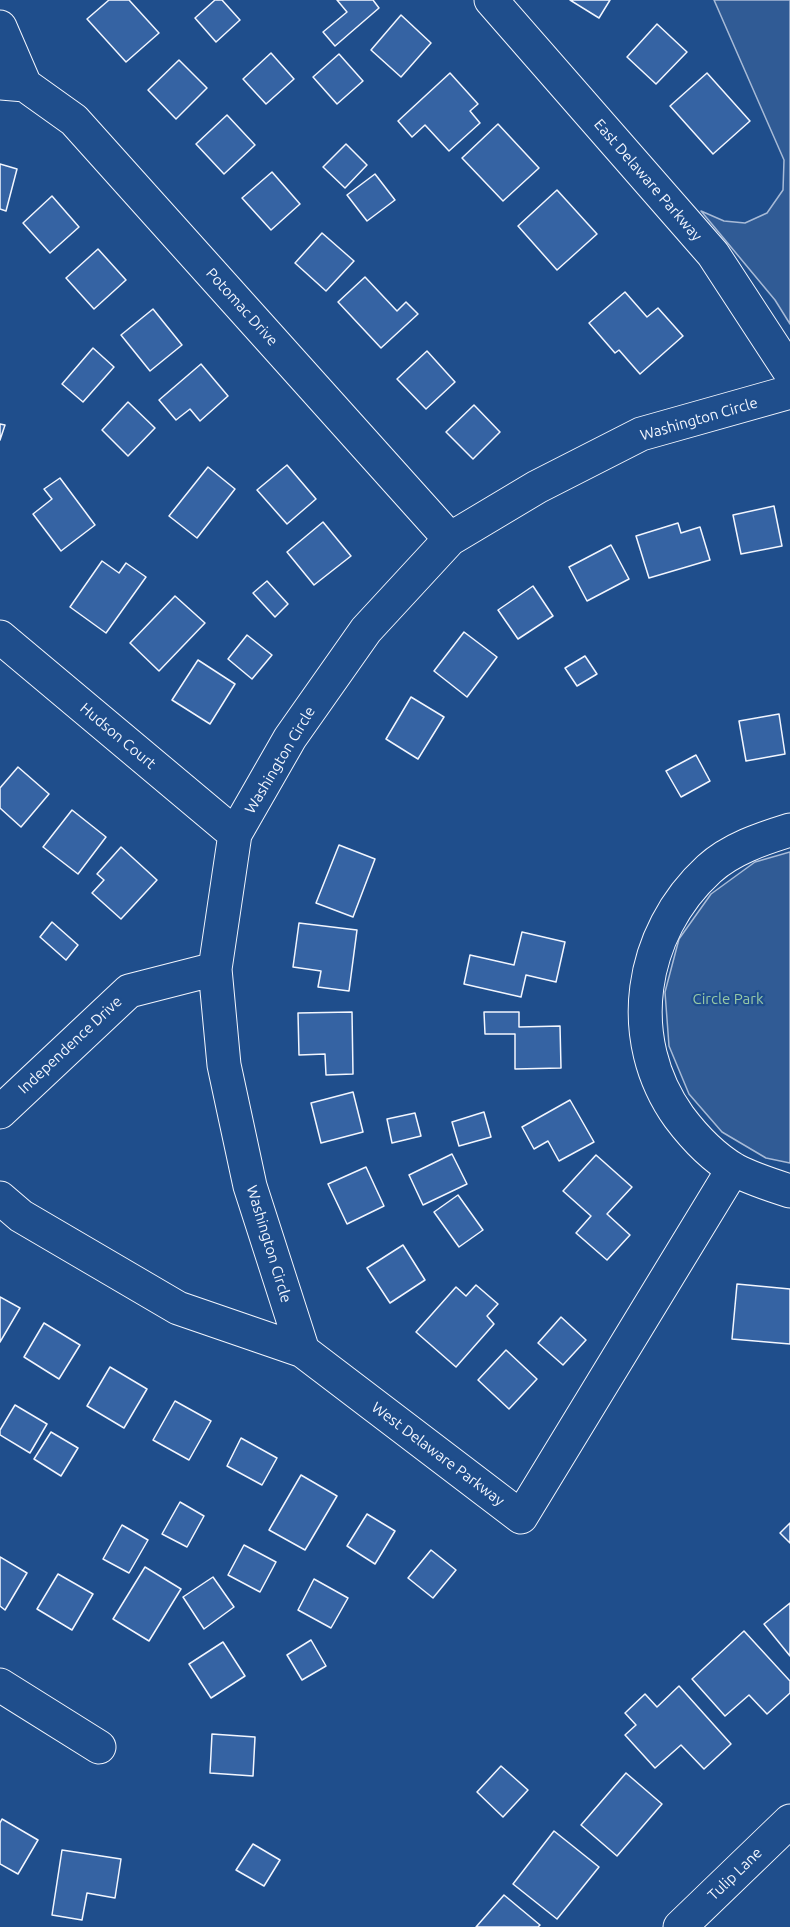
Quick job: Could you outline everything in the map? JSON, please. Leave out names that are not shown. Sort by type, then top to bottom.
[{"type":"street","name":"East Delaware Parkway","points":[[491,0],[713,255],[790,372]]},
{"type":"street","name":"Potomac Drive","points":[[0,27],[12,84],[74,120],[450,539]]},
{"type":"street","name":"Washington Circle","points":[[303,1351],[250,1186],[224,1065],[215,969],[235,834],[290,738],[366,630],[450,539],[537,488],[641,434],[790,392]]},
{"type":"street","name":"Hudson Court","points":[[0,637],[235,834]]},
{"type":"street","points":[[790,830],[752,842],[710,868],[676,906],[654,951],[644,1000],[648,1050],[665,1097],[694,1137],[733,1169],[764,1184],[790,1191]]},
{"type":"street","name":"Independence Drive","points":[[0,1112],[129,991],[215,969]]},
{"type":"street","name":"West Delaware Parkway","points":[[0,1198],[21,1216],[178,1308],[303,1351],[521,1517],[733,1169]]},
{"type":"street","points":[[0,1686],[99,1747]]},
{"type":"street","name":"Tulip Lane","points":[[681,1927],[790,1821]]},
{"type":"shaded area","points":[[714,0],[790,0],[790,324],[775,300],[701,211],[724,221],[745,223],[767,213],[783,190],[784,160]]},
{"type":"shaded area","name":"Circle Park","points":[[790,852],[790,1163],[766,1158],[722,1132],[689,1094],[669,1046],[665,992],[679,939],[711,894],[755,862]]},
{"type":"building","points":[[109,0],[129,0],[159,33],[126,62],[87,19]]},
{"type":"building","points":[[215,0],[222,0],[240,20],[216,42],[195,18]]},
{"type":"building","points":[[337,0],[373,0],[379,8],[335,46],[323,32],[347,12]]},
{"type":"building","points":[[570,0],[610,0],[599,18]]},
{"type":"building","points":[[401,15],[431,43],[401,77],[371,50]]},
{"type":"building","points":[[657,24],[687,52],[656,84],[627,57]]},
{"type":"building","points":[[271,53],[294,79],[266,104],[243,79]]},
{"type":"building","points":[[339,54],[363,81],[337,104],[313,77]]},
{"type":"building","points":[[179,60],[207,88],[176,119],[148,90]]},
{"type":"building","points":[[450,73],[478,104],[470,111],[480,123],[449,151],[425,125],[412,137],[398,121]]},
{"type":"building","points":[[707,73],[750,121],[713,154],[670,106]]},
{"type":"building","points":[[227,115],[255,145],[224,174],[196,144]]},
{"type":"building","points":[[498,124],[539,168],[503,201],[462,158]]},
{"type":"building","points":[[346,144],[367,165],[345,188],[323,167]]},
{"type":"building","points":[[0,164],[17,169],[6,211],[0,209]]},
{"type":"building","points":[[272,172],[300,204],[271,230],[242,198]]},
{"type":"building","points":[[375,174],[395,200],[367,221],[347,195]]},
{"type":"building","points":[[557,190],[597,234],[557,270],[518,226]]},
{"type":"building","points":[[52,196],[79,227],[50,253],[23,223]]},
{"type":"building","points":[[322,233],[354,261],[326,291],[295,263]]},
{"type":"building","points":[[98,249],[126,280],[94,309],[66,278]]},
{"type":"building","points":[[365,277],[397,311],[406,302],[418,314],[381,348],[338,302]]},
{"type":"building","points":[[625,292],[647,317],[658,308],[683,336],[640,374],[619,350],[615,353],[589,323]]},
{"type":"building","points":[[153,309],[182,345],[150,371],[121,335]]},
{"type":"building","points":[[93,348],[114,367],[83,402],[62,384]]},
{"type":"building","points":[[427,351],[455,382],[426,409],[397,379]]},
{"type":"building","points":[[201,364],[228,396],[200,421],[190,409],[176,420],[159,400]]},
{"type":"building","points":[[128,402],[155,428],[128,456],[102,430]]},
{"type":"building","points":[[474,405],[500,432],[473,459],[446,432]]},
{"type":"building","points":[[0,424],[5,425],[0,440]]},
{"type":"building","points":[[287,465],[316,499],[287,524],[257,490]]},
{"type":"building","points":[[208,467],[235,489],[197,538],[169,516]]},
{"type":"building","points":[[60,478],[95,525],[61,551],[33,514],[52,499],[44,489]]},
{"type":"building","points":[[774,506],[782,546],[741,554],[733,515]]},
{"type":"building","points":[[323,522],[351,556],[314,585],[287,552]]},
{"type":"building","points":[[678,523],[681,533],[700,527],[710,560],[649,578],[636,536]]},
{"type":"building","points":[[611,545],[629,579],[587,601],[569,567]]},
{"type":"building","points":[[102,561],[119,573],[126,563],[146,577],[106,633],[70,607]]},
{"type":"building","points":[[267,581],[288,604],[275,617],[253,593]]},
{"type":"building","points":[[533,586],[553,616],[518,639],[498,610]]},
{"type":"building","points":[[175,596],[205,623],[159,671],[130,643]]},
{"type":"building","points":[[464,632],[497,657],[467,697],[434,671]]},
{"type":"building","points":[[247,635],[272,655],[252,679],[228,659]]},
{"type":"building","points":[[585,656],[597,674],[577,686],[565,668]]},
{"type":"building","points":[[198,660],[235,684],[210,724],[172,700]]},
{"type":"building","points":[[411,697],[444,717],[418,759],[386,739]]},
{"type":"building","points":[[779,714],[785,754],[746,761],[739,721]]},
{"type":"building","points":[[696,755],[710,781],[681,797],[666,771]]},
{"type":"building","points":[[18,767],[49,794],[21,827],[0,808],[0,788]]},
{"type":"building","points":[[72,810],[106,837],[78,874],[43,847]]},
{"type":"building","points":[[339,845],[375,859],[353,917],[316,903]]},
{"type":"building","points":[[121,847],[157,880],[121,919],[92,893],[104,880],[97,874]]},
{"type":"building","points":[[52,922],[78,945],[66,960],[40,937]]},
{"type":"building","points":[[299,923],[357,930],[349,991],[318,987],[321,971],[293,967]]},
{"type":"building","points":[[522,932],[565,942],[556,982],[526,975],[521,997],[464,984],[470,955],[514,965]]},
{"type":"building","points":[[352,1012],[353,1074],[326,1075],[325,1054],[299,1055],[298,1013]]},
{"type":"building","points":[[484,1012],[519,1012],[519,1027],[560,1026],[561,1068],[515,1069],[515,1034],[485,1034]]},
{"type":"building","points":[[353,1092],[363,1132],[321,1143],[311,1103]]},
{"type":"building","points":[[570,1100],[594,1142],[559,1161],[548,1141],[534,1149],[522,1127]]},
{"type":"building","points":[[484,1112],[491,1137],[459,1146],[452,1122]]},
{"type":"building","points":[[415,1113],[421,1136],[392,1143],[387,1119]]},
{"type":"building","points":[[452,1154],[467,1184],[423,1205],[409,1175]]},
{"type":"building","points":[[596,1155],[632,1187],[607,1214],[630,1235],[607,1260],[576,1233],[591,1216],[563,1191]]},
{"type":"building","points":[[366,1167],[384,1206],[347,1224],[328,1184]]},
{"type":"building","points":[[458,1195],[483,1230],[459,1247],[434,1212]]},
{"type":"building","points":[[403,1245],[425,1280],[390,1303],[367,1268]]},
{"type":"building","points":[[737,1284],[790,1289],[790,1344],[732,1339]]},
{"type":"building","points":[[476,1285],[498,1304],[487,1316],[494,1324],[456,1367],[416,1332],[456,1287],[466,1296]]},
{"type":"building","points":[[0,1297],[20,1308],[0,1342]]},
{"type":"building","points":[[561,1317],[586,1340],[563,1365],[538,1343]]},
{"type":"building","points":[[44,1323],[80,1345],[59,1379],[24,1357]]},
{"type":"building","points":[[506,1350],[537,1379],[509,1409],[478,1380]]},
{"type":"building","points":[[110,1367],[147,1389],[124,1428],[87,1406]]},
{"type":"building","points":[[175,1401],[211,1421],[189,1460],[153,1440]]},
{"type":"building","points":[[15,1405],[47,1424],[30,1453],[0,1435],[0,1430]]},
{"type":"building","points":[[51,1432],[78,1448],[61,1476],[34,1459]]},
{"type":"building","points":[[241,1438],[277,1458],[262,1485],[227,1466]]},
{"type":"building","points":[[301,1475],[337,1496],[305,1550],[269,1530]]},
{"type":"building","points":[[180,1502],[204,1516],[187,1547],[162,1534]]},
{"type":"building","points":[[367,1514],[395,1531],[375,1564],[347,1546]]},
{"type":"building","points":[[790,1523],[790,1543],[780,1533]]},
{"type":"building","points":[[122,1525],[148,1540],[129,1573],[103,1559]]},
{"type":"building","points":[[244,1545],[276,1562],[260,1592],[228,1575]]},
{"type":"building","points":[[431,1550],[456,1570],[433,1598],[408,1578]]},
{"type":"building","points":[[0,1557],[27,1573],[5,1610],[0,1606]]},
{"type":"building","points":[[145,1567],[181,1589],[149,1641],[113,1619]]},
{"type":"building","points":[[58,1574],[93,1594],[72,1630],[37,1609]]},
{"type":"building","points":[[213,1577],[234,1607],[204,1629],[183,1597]]},
{"type":"building","points":[[314,1579],[348,1598],[331,1628],[298,1610]]},
{"type":"building","points":[[790,1603],[790,1656],[764,1624]]},
{"type":"building","points":[[744,1631],[790,1681],[790,1693],[767,1714],[749,1695],[725,1716],[692,1679]]},
{"type":"building","points":[[311,1640],[326,1666],[302,1680],[287,1655]]},
{"type":"building","points":[[223,1642],[245,1676],[211,1698],[189,1664]]},
{"type":"building","points":[[679,1686],[731,1744],[704,1769],[681,1745],[655,1768],[625,1735],[636,1725],[625,1713],[645,1694],[657,1707]]},
{"type":"building","points":[[212,1734],[255,1737],[253,1776],[210,1773]]},
{"type":"building","points":[[501,1766],[528,1790],[503,1817],[477,1792]]},
{"type":"building","points":[[626,1773],[662,1804],[617,1856],[581,1825]]},
{"type":"building","points":[[2,1819],[38,1840],[18,1874],[0,1864],[0,1823]]},
{"type":"building","points":[[554,1831],[599,1867],[557,1919],[513,1884]]},
{"type":"building","points":[[253,1844],[280,1860],[264,1886],[236,1870]]},
{"type":"building","points":[[62,1850],[121,1859],[115,1898],[87,1893],[82,1920],[52,1915]]},
{"type":"building","points":[[504,1895],[540,1925],[538,1927],[476,1927]]}]
